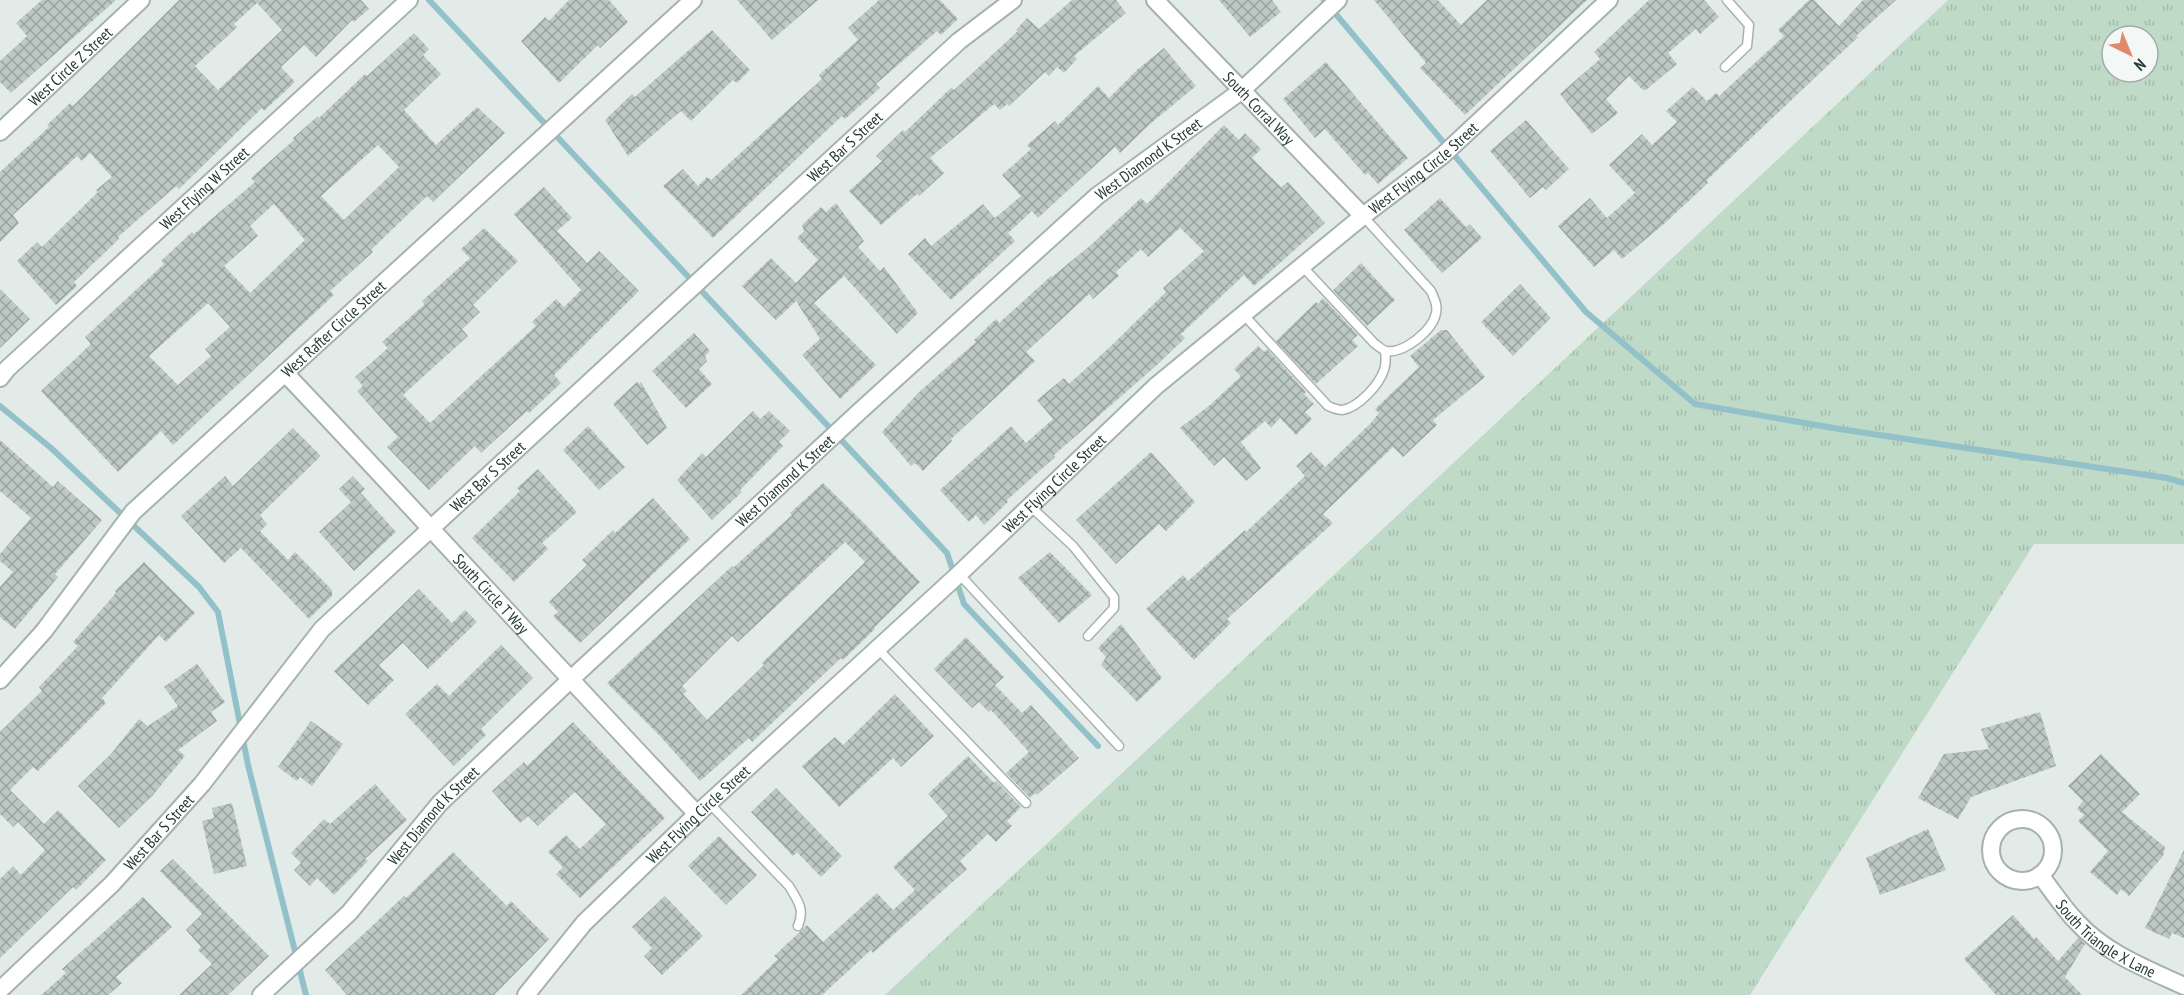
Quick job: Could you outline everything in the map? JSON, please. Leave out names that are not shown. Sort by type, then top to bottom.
[{"type":"street","name":"West Circle Z Street","points":[[0,132],[141,0]]},
{"type":"street","name":"West Flying W Street","points":[[0,378],[7,369],[409,0]]},
{"type":"street","name":"West Rafter Circle Street","points":[[0,680],[44,631],[133,512],[693,0]]},
{"type":"street","name":"West Bar S Street","points":[[0,990],[112,884],[202,784],[322,629],[959,41],[1013,0]]},
{"type":"street","name":"South Corral Way","points":[[1155,0],[1363,216]]},
{"type":"street","name":"West Diamond K Street","points":[[261,995],[349,913],[440,803],[851,419],[1097,196],[1241,91],[1338,0]]},
{"type":"street","name":"West Flying Circle Street","points":[[526,995],[584,923],[703,808],[959,574],[1156,386],[1363,216],[1443,155],[1609,0]]},
{"type":"street","name":"South Circle T Way","points":[[285,373],[432,528],[570,680],[703,808]]},
{"type":"street","name":"South Triangle X Lane","points":[[2040,875],[2077,923],[2105,946],[2144,968],[2184,986]]},
{"type":"lane","points":[[1725,67],[1747,46],[1749,25],[1727,0]]},
{"type":"lane","points":[[1302,266],[1374,343],[1385,351],[1401,350],[1414,342],[1432,324],[1437,312],[1436,301],[1431,291],[1363,216]]},
{"type":"lane","points":[[1243,314],[1328,406],[1337,410],[1353,406],[1378,381],[1384,369],[1385,351]]},
{"type":"lane","points":[[1030,506],[1073,546],[1114,597],[1114,608],[1088,636]]},
{"type":"lane","points":[[959,574],[1119,746]]},
{"type":"lane","points":[[878,649],[1026,803]]},
{"type":"lane","points":[[703,808],[789,886],[799,902],[802,915],[798,926]]},
{"type":"green space","points":[[1948,0],[2184,0],[2184,544],[2034,544],[1750,995],[885,995]]},
{"type":"building","points":[[42,0],[116,0],[11,93],[0,82],[0,61],[27,36],[16,23]]},
{"type":"building","points":[[179,0],[361,0],[369,9],[354,22],[352,20],[316,57],[304,45],[281,67],[295,82],[264,111],[262,108],[179,189],[176,186],[118,237],[119,239],[74,282],[77,286],[56,305],[17,261],[37,242],[42,247],[98,192],[96,190],[112,177],[90,153],[82,161],[77,156],[13,215],[19,223],[0,242],[0,172],[49,127],[47,125],[70,103],[73,106]],"holes":[[[257,3],[282,30],[218,90],[195,66],[237,27],[234,24]]]},
{"type":"building","points":[[569,0],[609,0],[628,22],[600,48],[598,45],[559,83],[521,41],[545,17],[549,21]]},
{"type":"building","points":[[737,0],[818,0],[772,40]]},
{"type":"building","points":[[879,0],[940,0],[958,19],[941,35],[937,31],[876,84],[880,88],[845,119],[842,116],[713,238],[663,186],[683,169],[698,186],[707,177],[711,180],[822,79],[819,75],[858,40],[848,28]]},
{"type":"building","points":[[1072,0],[1116,0],[1126,13],[1074,56],[1077,59],[1064,73],[1057,67],[1049,76],[1045,72],[1009,106],[1007,104],[1000,110],[994,104],[930,158],[944,173],[919,196],[917,194],[881,225],[849,191],[882,161],[876,156],[951,88],[954,90],[1018,31],[1016,30],[1027,18],[1039,29]]},
{"type":"building","points":[[1219,0],[1272,0],[1281,12],[1250,37]]},
{"type":"building","points":[[1374,0],[1438,0],[1461,25],[1487,0],[1587,0],[1465,115],[1420,68],[1426,63]]},
{"type":"building","points":[[1649,0],[1704,0],[1719,17],[1700,34],[1696,29],[1668,53],[1677,64],[1646,90],[1643,90],[1629,76],[1606,99],[1618,113],[1592,134],[1560,94],[1600,59],[1594,52]]},
{"type":"building","points":[[1809,0],[1814,0],[1839,26],[1863,0],[1896,0],[1856,36],[1858,37],[1707,180],[1708,183],[1664,224],[1622,259],[1614,250],[1594,267],[1558,226],[1590,198],[1607,218],[1635,193],[1609,165],[1642,134],[1652,145],[1677,122],[1666,111],[1693,87],[1707,101],[1716,93],[1719,96],[1784,36],[1778,30]]},
{"type":"building","points":[[712,30],[750,70],[737,83],[733,80],[691,121],[681,111],[628,156],[605,120],[632,94],[635,97]]},
{"type":"building","points":[[414,33],[429,49],[423,55],[441,74],[404,110],[436,145],[477,107],[505,133],[433,202],[427,196],[371,250],[373,252],[330,291],[334,295],[173,445],[161,431],[118,472],[41,391],[90,345],[85,337],[164,264],[161,261],[192,232],[194,234],[255,182],[251,178],[294,140],[293,138],[318,116],[319,118],[365,74],[367,76]],"holes":[[[378,145],[399,167],[344,220],[321,196]],[[274,204],[305,240],[250,293],[224,266],[258,236],[250,226]],[[208,303],[230,327],[205,349],[211,356],[178,385],[149,356]]]},
{"type":"building","points":[[1164,48],[1196,86],[1150,124],[1120,153],[1115,147],[1038,218],[1032,211],[1008,233],[1015,241],[951,300],[908,254],[925,238],[931,246],[983,204],[995,218],[1021,196],[1002,175],[1031,149],[1027,145],[1055,121],[1058,125],[1098,86],[1109,98],[1138,69]]},
{"type":"building","points":[[1326,62],[1408,158],[1378,184],[1368,173],[1365,175],[1325,129],[1315,138],[1283,99]]},
{"type":"building","points":[[1526,120],[1569,169],[1546,190],[1543,187],[1530,198],[1490,151]]},
{"type":"building","points":[[1224,125],[1239,140],[1245,133],[1261,149],[1252,158],[1281,187],[1288,182],[1325,223],[1254,286],[1244,275],[1181,334],[1185,338],[1158,364],[1054,455],[1055,457],[1007,500],[1008,502],[984,525],[976,515],[969,522],[940,490],[1011,426],[1026,443],[1053,419],[1037,400],[1064,378],[1069,384],[1166,292],[1163,288],[1204,251],[1180,228],[1148,257],[1141,249],[1116,272],[1119,276],[1093,299],[1089,294],[1026,352],[1035,361],[951,439],[952,441],[923,471],[915,463],[911,466],[882,432],[918,393],[976,342],[974,340],[996,319],[999,323],[1051,276],[1092,244],[1141,198],[1147,204]]},
{"type":"building","points":[[544,187],[572,218],[557,231],[587,263],[599,251],[639,291],[554,375],[561,383],[481,453],[475,446],[429,490],[387,447],[398,437],[357,391],[363,386],[355,377],[388,348],[382,342],[425,304],[422,301],[470,258],[461,249],[484,228],[518,261],[473,305],[480,312],[462,329],[468,336],[403,395],[430,423],[536,326],[532,322],[556,299],[564,307],[581,290],[514,214]]},
{"type":"building","points":[[1440,198],[1466,227],[1470,224],[1482,238],[1442,273],[1404,230]]},
{"type":"building","points":[[836,203],[864,241],[858,247],[880,271],[884,267],[918,313],[897,334],[844,276],[814,303],[876,365],[840,399],[802,355],[820,339],[796,301],[776,320],[742,286],[771,258],[796,283],[818,260],[797,238],[804,231],[802,225],[821,207],[826,212]]},
{"type":"building","points":[[1361,263],[1395,300],[1367,326],[1333,290]]},
{"type":"building","points":[[1520,284],[1551,318],[1513,356],[1481,322]]},
{"type":"building","points":[[0,289],[30,319],[0,348]]},
{"type":"building","points":[[1323,298],[1358,335],[1352,340],[1358,346],[1316,384],[1276,341]]},
{"type":"building","points":[[1441,330],[1447,330],[1485,377],[1433,420],[1437,425],[1403,457],[1393,447],[1323,514],[1333,523],[1227,619],[1231,623],[1194,660],[1146,609],[1183,575],[1188,581],[1245,530],[1246,532],[1305,476],[1296,466],[1311,452],[1325,467],[1371,423],[1379,413],[1375,409],[1419,367],[1410,356]]},
{"type":"building","points":[[694,333],[710,351],[705,356],[707,361],[699,369],[712,384],[686,408],[652,371]]},
{"type":"building","points":[[1258,346],[1264,352],[1267,349],[1314,404],[1305,412],[1312,419],[1296,435],[1280,418],[1271,428],[1265,421],[1241,442],[1261,468],[1246,481],[1224,457],[1214,466],[1180,428],[1210,405],[1241,376],[1234,369]]},
{"type":"building","points":[[637,382],[639,384],[641,382],[667,428],[647,445],[613,404]]},
{"type":"building","points":[[753,411],[760,419],[769,411],[790,431],[779,442],[783,446],[740,490],[742,492],[712,520],[677,480],[702,453],[706,457]]},
{"type":"building","points":[[588,426],[625,467],[599,490],[563,450]]},
{"type":"building","points":[[293,428],[321,456],[260,515],[267,524],[260,531],[288,560],[295,552],[332,590],[332,596],[309,619],[241,548],[224,563],[181,516],[225,476],[233,486]]},
{"type":"building","points":[[0,440],[53,487],[58,481],[102,520],[55,574],[58,577],[15,629],[0,617],[0,587],[13,572],[0,561],[0,554],[31,518],[0,491]]},
{"type":"building","points":[[1151,452],[1195,502],[1166,531],[1159,524],[1116,564],[1076,520]]},
{"type":"building","points":[[538,469],[577,512],[542,543],[548,549],[514,582],[472,538],[520,491],[517,488]]},
{"type":"building","points":[[353,476],[365,489],[351,502],[339,489]]},
{"type":"building","points":[[823,483],[920,582],[843,660],[841,658],[752,742],[749,738],[700,781],[660,736],[607,683],[732,566],[734,567],[792,515],[790,513]],"holes":[[[845,542],[865,562],[707,720],[683,694],[687,691],[682,686],[732,636],[738,642]]]},
{"type":"building","points":[[361,493],[396,532],[354,571],[319,532]]},
{"type":"building","points":[[653,498],[690,539],[580,643],[553,616],[558,612],[549,602],[587,565],[582,560],[613,530],[615,533]]},
{"type":"building","points":[[1050,552],[1092,595],[1059,623],[1018,578]]},
{"type":"building","points":[[144,562],[195,613],[166,642],[159,635],[102,698],[106,703],[38,771],[33,767],[10,790],[44,824],[58,810],[106,860],[76,890],[73,887],[0,958],[0,879],[13,866],[21,875],[45,850],[18,822],[13,827],[0,814],[0,732],[42,691],[39,687],[78,646],[73,642],[116,593],[115,591]]},
{"type":"building","points":[[419,589],[452,623],[465,610],[477,622],[428,669],[403,643],[379,665],[394,680],[368,705],[334,671]]},
{"type":"building","points":[[1121,624],[1162,678],[1137,702],[1101,665],[1106,657],[1098,648]]},
{"type":"building","points":[[966,637],[1004,677],[995,685],[1022,713],[1031,705],[1079,758],[1037,795],[1035,793],[1030,798],[1006,773],[1029,752],[991,710],[989,712],[979,702],[972,708],[934,669]]},
{"type":"building","points":[[501,645],[533,678],[481,729],[486,735],[454,766],[405,714],[437,684],[449,696]]},
{"type":"building","points":[[197,664],[225,702],[211,712],[217,721],[178,750],[185,756],[153,795],[119,828],[78,786],[111,754],[139,719],[148,726],[178,706],[164,687]]},
{"type":"building","points":[[895,694],[934,736],[901,767],[893,758],[839,807],[802,766],[835,737],[843,745]]},
{"type":"building","points":[[2040,712],[2056,766],[1971,797],[1958,819],[1918,798],[1944,754],[1989,749],[1981,729]]},
{"type":"building","points":[[311,721],[343,744],[312,786],[300,777],[297,781],[278,767]]},
{"type":"building","points":[[573,722],[665,818],[580,898],[556,874],[563,867],[548,852],[566,835],[580,849],[606,824],[575,792],[538,826],[528,816],[520,823],[492,791],[524,762],[527,766]]},
{"type":"building","points":[[2101,754],[2140,794],[2122,812],[2165,847],[2163,856],[2129,896],[2121,889],[2117,895],[2090,872],[2108,851],[2078,821],[2084,815],[2077,809],[2083,801],[2068,786]]},
{"type":"building","points":[[968,756],[1021,807],[1007,821],[1012,826],[996,842],[988,834],[960,861],[967,869],[873,953],[871,950],[822,995],[741,995],[778,959],[774,956],[807,925],[823,942],[877,893],[893,910],[915,890],[893,867],[948,816],[928,794]]},
{"type":"building","points":[[375,784],[407,820],[365,859],[368,861],[334,895],[317,878],[310,886],[294,870],[301,863],[291,853],[324,819],[330,824]]},
{"type":"building","points":[[776,788],[842,856],[821,877],[797,852],[793,856],[751,812]]},
{"type":"building","points":[[232,803],[247,866],[214,874],[202,821],[214,818],[212,808]]},
{"type":"building","points":[[1928,829],[1946,870],[1880,895],[1866,858]]},
{"type":"building","points":[[719,836],[757,875],[726,905],[688,866]]},
{"type":"building","points":[[2184,850],[2184,938],[2172,933],[2169,939],[2145,928]]},
{"type":"building","points":[[453,852],[507,906],[511,901],[549,939],[494,995],[347,995],[325,970],[404,896],[406,898]]},
{"type":"building","points":[[173,859],[269,956],[228,995],[179,995],[212,964],[198,950],[201,947],[186,930],[202,914],[160,871]]},
{"type":"building","points":[[665,896],[703,936],[662,975],[644,956],[652,948],[632,927]]},
{"type":"building","points":[[143,897],[172,927],[116,977],[122,983],[108,995],[41,995],[66,973],[62,969]]},
{"type":"building","points":[[2013,915],[2058,961],[2078,938],[2085,944],[2065,977],[2082,995],[1996,995],[1964,959]]},
{"type":"waterway","points":[[429,0],[947,553],[964,604],[1098,746]]},
{"type":"waterway","points":[[1324,0],[1586,312],[1695,404],[1839,429],[2167,478],[2184,483]]},
{"type":"waterway","points":[[0,406],[51,448],[199,587],[218,612],[248,765],[306,995]]}]
